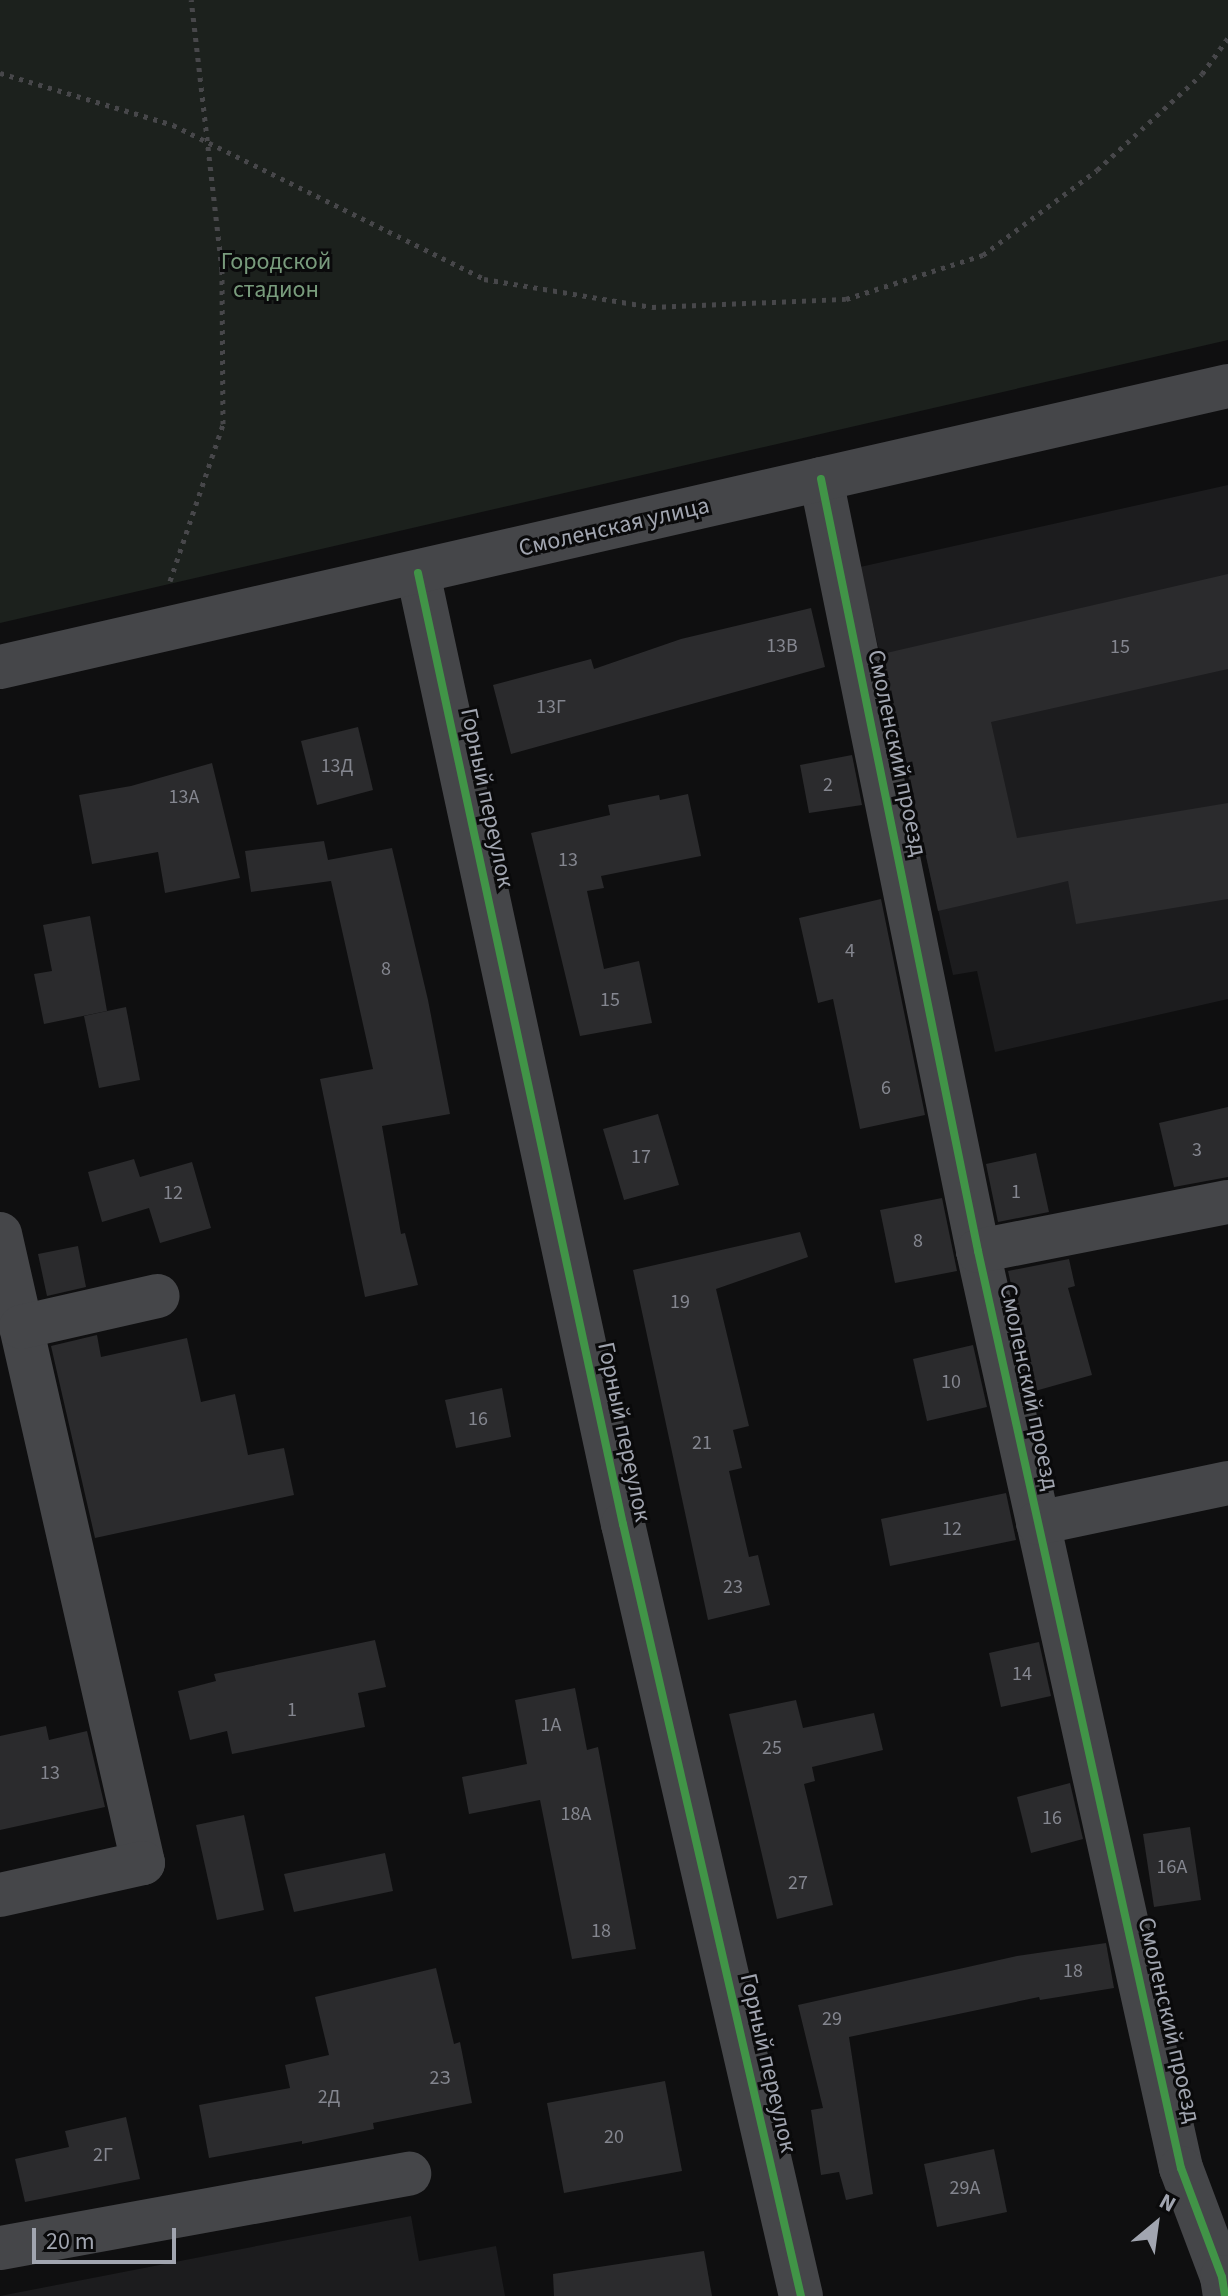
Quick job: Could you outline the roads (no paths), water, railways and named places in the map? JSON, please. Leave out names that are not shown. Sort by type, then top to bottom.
[{"type":"street","name":"Смоленская улица","points":[[0,667],[1228,386]]},
{"type":"street","name":"Смоленский проезд","points":[[821,479],[978,1251],[1181,2168],[1222,2277],[1225,2296]]},
{"type":"street","name":"Горный переулок","points":[[418,573],[623,1524],[801,2296]]},
{"type":"street","points":[[978,1251],[1228,1202]]},
{"type":"street","points":[[0,1234],[143,1863],[0,1895]]},
{"type":"street","points":[[21,1327],[158,1296]]},
{"type":"street","points":[[1038,1523],[1228,1483]]},
{"type":"street","points":[[0,2248],[409,2174]]},
{"type":"park label","name":"Городской стадион","points":[[276,276]]}]
